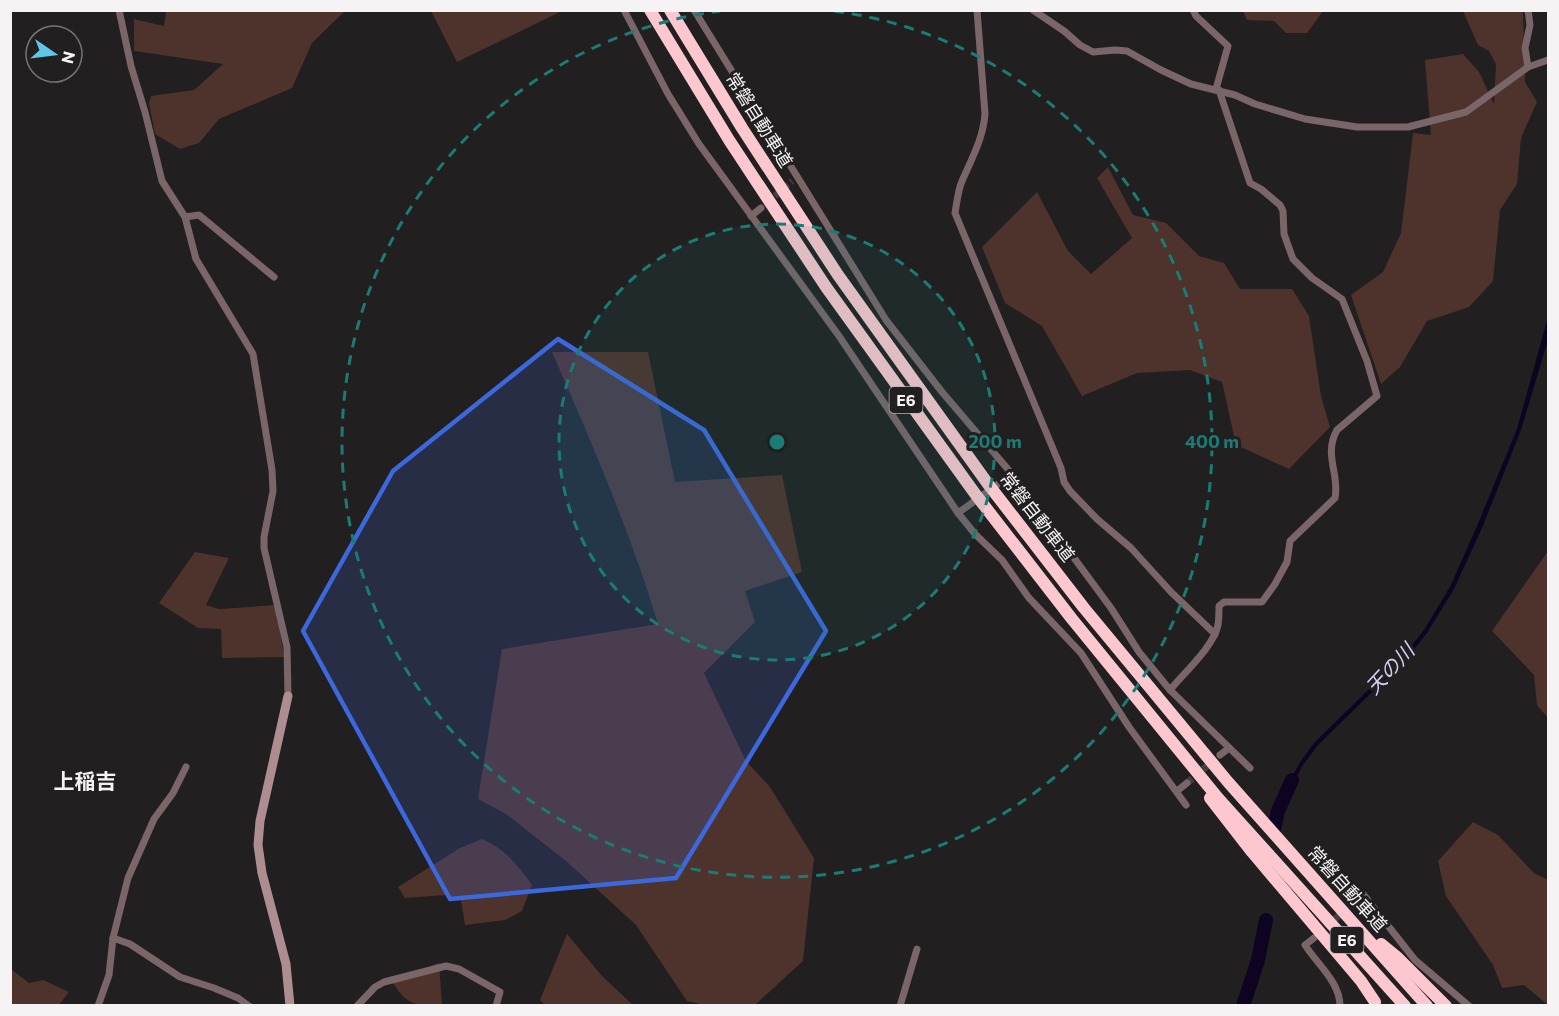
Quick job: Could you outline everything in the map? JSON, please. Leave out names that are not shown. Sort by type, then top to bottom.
[{"type":"highway","name":"常磐自動車道","points":[[650,10],[729,140],[826,287],[976,495],[1072,619],[1193,768],[1405,1005]]},
{"type":"highway","name":"常磐自動車道","points":[[670,10],[742,128],[832,265],[933,409],[1084,608],[1261,819],[1427,1005]]},
{"type":"highway","points":[[1193,768],[1214,805],[1361,981],[1375,1002]]},
{"type":"highway","points":[[1347,917],[1398,958],[1446,1005]]},
{"type":"street","points":[[119,10],[158,171],[167,191],[185,217],[196,259],[253,354],[273,470],[273,491],[264,548],[287,647],[288,696],[260,821],[258,845],[262,873],[286,964],[290,1005]]},
{"type":"street","points":[[694,10],[794,179],[886,320],[1010,476],[1111,608],[1140,652],[1170,690],[1250,768]]},
{"type":"street","points":[[978,10],[984,129],[961,183],[955,213],[1061,468],[1064,482],[1097,519],[1131,549],[1215,634]]},
{"type":"street","points":[[1033,10],[1093,52],[1127,51],[1191,84],[1217,89],[1255,104],[1305,119],[1357,127],[1408,127],[1466,112],[1528,67],[1548,60]]},
{"type":"street","points":[[1170,690],[1215,634],[1219,606],[1224,602],[1262,602],[1275,584],[1287,562],[1290,541],[1335,498],[1337,490],[1330,450],[1334,436],[1377,396],[1367,361],[1342,299],[1312,278],[1293,259],[1284,234],[1283,211],[1261,189],[1250,183],[1217,89],[1228,46],[1196,16],[1193,10]]},
{"type":"street","points":[[1527,10],[1530,24],[1525,48],[1528,67]]},
{"type":"street","points":[[624,11],[668,94],[699,144],[839,336],[975,534],[1002,560],[1029,598],[1081,653],[1129,727],[1186,805]]},
{"type":"street","points":[[752,216],[761,208]]},
{"type":"street","points":[[185,217],[199,215],[274,277]]},
{"type":"street","points":[[960,512],[1010,476]]},
{"type":"street","points":[[1220,755],[1229,748]]},
{"type":"street","points":[[98,1005],[110,975],[113,938],[128,878],[154,819],[173,793],[186,767]]},
{"type":"street","points":[[1177,791],[1188,783]]},
{"type":"street","points":[[1352,904],[1363,894],[1415,960],[1469,1005]]},
{"type":"street","points":[[113,938],[130,944],[180,977],[214,988],[249,1005]]},
{"type":"street","points":[[1314,938],[1305,945],[1335,986],[1340,1005]]},
{"type":"street","points":[[900,1005],[917,950]]},
{"type":"street","points":[[357,1005],[375,987],[384,982],[446,966],[459,969],[500,992],[496,1005]]},
{"type":"highlighted area","points":[[558,339],[704,430],[826,631],[676,878],[450,899],[303,631],[393,471]]},
{"type":"shaded area","points":[[166,10],[345,11],[312,43],[292,88],[219,119],[199,143],[180,149],[155,134],[149,103],[151,96],[194,90],[223,64],[134,51],[134,19],[164,26]]},
{"type":"shaded area","points":[[431,10],[562,11],[457,62]]},
{"type":"shaded area","points":[[1243,11],[1323,11],[1307,33],[1286,33],[1274,21],[1247,20]]},
{"type":"shaded area","points":[[1463,11],[1523,11],[1525,82],[1537,102],[1521,138],[1517,184],[1500,210],[1493,281],[1469,307],[1427,321],[1400,367],[1381,384],[1351,295],[1383,272],[1401,233],[1413,133],[1431,135],[1425,60],[1463,54],[1479,72],[1494,104],[1496,64],[1489,51],[1478,45]]},
{"type":"shaded area","points":[[1108,167],[1133,215],[1166,223],[1199,256],[1224,263],[1240,289],[1292,289],[1309,316],[1321,396],[1330,427],[1289,469],[1236,445],[1222,382],[1190,370],[1137,373],[1082,396],[1042,326],[1005,303],[982,247],[1037,192],[1068,251],[1091,274],[1132,238],[1097,178]]},
{"type":"shaded area","points":[[552,352],[648,352],[675,482],[782,475],[802,572],[745,591],[755,622],[704,673],[746,761],[770,787],[814,858],[803,961],[755,1005],[704,1005],[687,1001],[636,925],[566,861],[506,814],[478,799],[502,649],[658,624],[622,521]]},
{"type":"shaded area","points":[[1548,551],[1548,718],[1537,705],[1534,675],[1492,631]]},
{"type":"shaded area","points":[[195,552],[229,558],[206,605],[219,609],[276,605],[284,657],[222,658],[221,629],[198,628],[159,603]]},
{"type":"shaded area","points":[[1473,822],[1498,835],[1534,873],[1548,880],[1548,1005],[1524,985],[1502,988],[1493,965],[1446,896],[1438,861]]},
{"type":"shaded area","points":[[482,839],[510,858],[532,885],[522,911],[505,920],[465,925],[461,900],[446,895],[405,898],[398,887],[460,848]]},
{"type":"shaded area","points":[[567,934],[602,976],[633,1005],[545,1005],[540,1000]]},
{"type":"shaded area","points":[[439,963],[442,1005],[412,1002],[402,995],[391,980]]},
{"type":"shaded area","points":[[11,969],[29,983],[43,980],[69,992],[59,1005],[11,1005]]},
{"type":"water","points":[[1548,317],[1548,340],[1521,430],[1482,528],[1454,589],[1427,633],[1407,658],[1318,745],[1303,765],[1286,797],[1283,794],[1300,762],[1315,742],[1404,655],[1424,630],[1450,587],[1517,429]]},
{"type":"waterway","name":"天の川","points":[[1274,829],[1278,811],[1292,780]]},
{"type":"waterway","name":"天の川","points":[[1243,1006],[1258,960],[1266,920]]},
{"type":"tunnel","points":[[767,203],[792,181]]},
{"type":"tunnel","points":[[1187,783],[1220,755]]},
{"type":"tunnel","points":[[1318,934],[1345,910]]},
{"type":"district","name":"上稲吉","points":[[85,782]]}]
